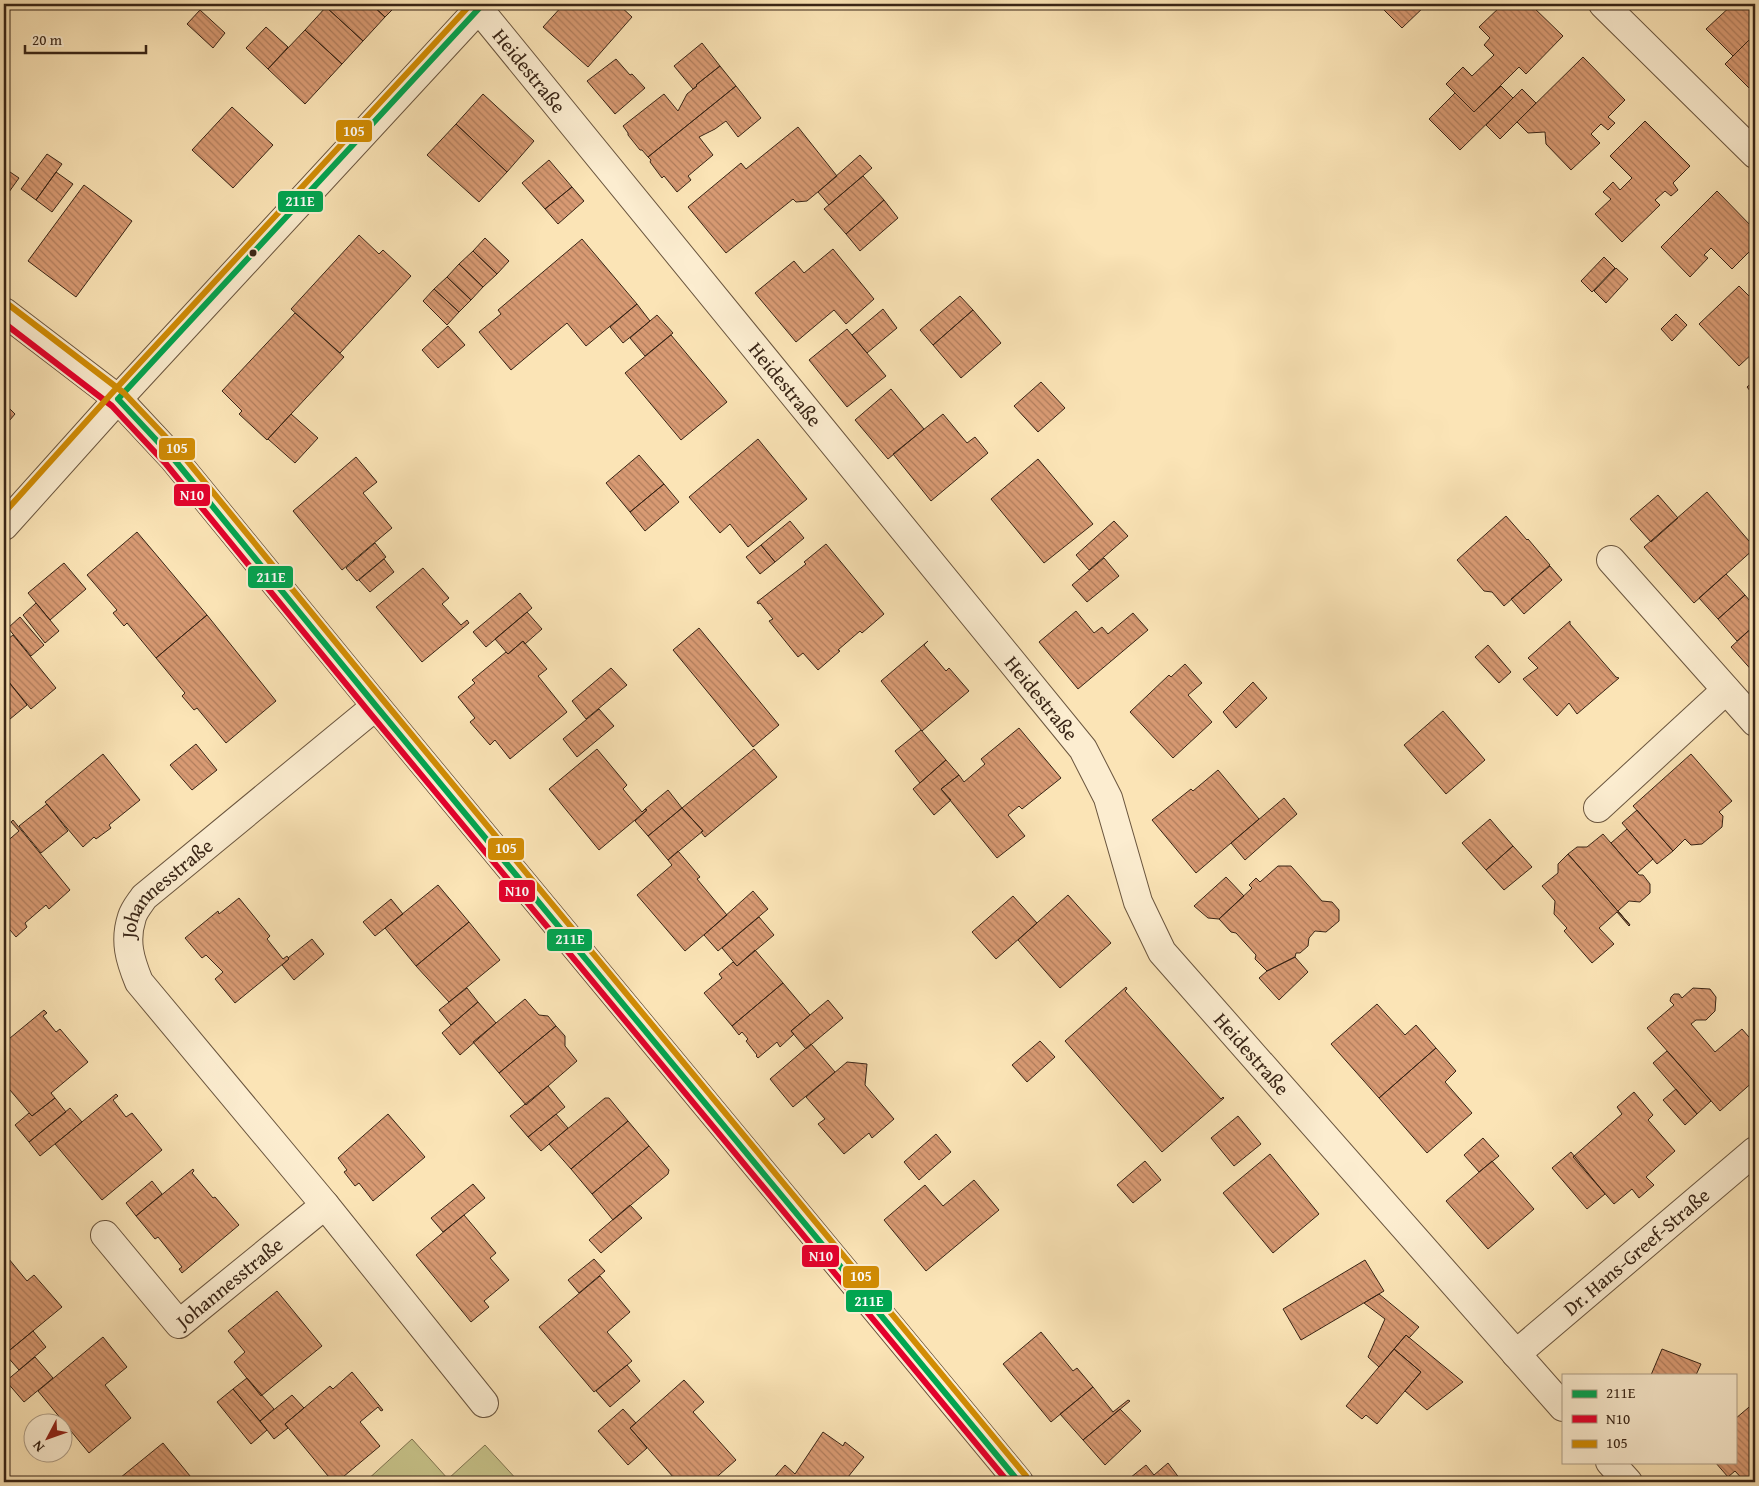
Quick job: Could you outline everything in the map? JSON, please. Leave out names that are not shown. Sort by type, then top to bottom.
[{"type":"street","points":[[1603,4],[1755,154]]},
{"type":"street","points":[[4,526],[118,399],[480,6]]},
{"type":"street","name":"Heidestraße","points":[[480,6],[1083,749],[1108,798],[1138,902],[1162,952],[1562,1407]]},
{"type":"street","points":[[4,312],[118,399],[173,458],[1019,1482]]},
{"type":"street","points":[[1611,560],[1755,722]]},
{"type":"street","points":[[1598,808],[1726,690]]},
{"type":"street","name":"Johannesstraße","points":[[376,706],[144,897],[132,916],[128,938],[130,958],[139,982],[325,1206],[484,1402]]},
{"type":"street","name":"Dr. Hans-Greef-Straße","points":[[1516,1354],[1755,1151]]},
{"type":"street","name":"Johannesstraße","points":[[105,1234],[179,1324],[325,1206]]},
{"type":"street","points":[[1612,1464],[1628,1482]]},
{"type":"shaded area","points":[[412,1439],[448,1479],[485,1445],[519,1482],[365,1482]]},
{"type":"building","points":[[329,4],[371,4],[385,17],[363,41],[326,7]]},
{"type":"building","points":[[371,4],[398,4],[385,17]]},
{"type":"building","points":[[564,4],[618,4],[632,17],[588,67],[543,27]]},
{"type":"building","points":[[1391,4],[1427,4],[1402,28],[1384,10]]},
{"type":"building","points":[[1503,4],[1530,4],[1563,36],[1526,74],[1519,67],[1474,112],[1446,84],[1463,67],[1472,76],[1494,55],[1484,45],[1490,38],[1479,27]]},
{"type":"building","points":[[1733,4],[1747,4],[1755,12],[1755,34],[1733,56],[1706,29]]},
{"type":"building","points":[[326,7],[363,41],[342,64],[305,30]]},
{"type":"building","points":[[200,10],[225,33],[213,48],[187,24]]},
{"type":"building","points":[[266,27],[288,47],[268,69],[246,48]]},
{"type":"building","points":[[305,30],[342,64],[305,104],[268,69]]},
{"type":"building","points":[[1755,34],[1755,94],[1725,64]]},
{"type":"building","points":[[702,43],[720,66],[693,89],[674,66]]},
{"type":"building","points":[[1583,57],[1625,100],[1608,117],[1615,123],[1608,130],[1601,124],[1591,134],[1600,143],[1571,170],[1546,144],[1545,132],[1528,133],[1517,122]]},
{"type":"building","points":[[616,59],[645,88],[615,114],[587,81]]},
{"type":"building","points":[[720,66],[736,86],[648,157],[640,150],[623,126],[664,94],[678,111],[687,94]]},
{"type":"building","points":[[736,86],[761,118],[738,137],[726,121],[699,137],[713,155],[688,176],[691,180],[677,192],[664,176],[662,178],[648,157]]},
{"type":"building","points":[[1501,86],[1513,98],[1460,150],[1429,119],[1455,93],[1474,112]]},
{"type":"building","points":[[1522,89],[1536,103],[1500,139],[1486,125]]},
{"type":"building","points":[[483,94],[534,141],[507,172],[456,124]]},
{"type":"building","points":[[232,107],[273,145],[233,188],[192,150]]},
{"type":"building","points":[[1645,121],[1690,166],[1673,183],[1678,190],[1671,196],[1665,191],[1655,200],[1660,205],[1622,242],[1595,214],[1611,199],[1603,192],[1613,182],[1620,190],[1632,178],[1610,156]]},
{"type":"building","points":[[456,124],[507,172],[479,202],[427,155]]},
{"type":"building","points":[[798,127],[837,176],[807,201],[796,202],[793,199],[726,253],[688,207],[741,163],[746,169]]},
{"type":"building","points":[[47,154],[62,164],[36,200],[21,189]]},
{"type":"building","points":[[860,155],[872,168],[829,205],[818,192]]},
{"type":"building","points":[[549,160],[572,187],[545,209],[522,183]]},
{"type":"building","points":[[4,168],[19,178],[4,199]]},
{"type":"building","points":[[56,172],[73,184],[52,212],[36,200]]},
{"type":"building","points":[[863,176],[884,200],[846,234],[824,209]]},
{"type":"building","points":[[84,185],[132,221],[76,297],[28,261]]},
{"type":"building","points":[[572,187],[584,201],[558,224],[545,209]]},
{"type":"building","points":[[1717,191],[1755,230],[1755,246],[1732,269],[1711,248],[1704,255],[1708,258],[1690,277],[1661,247]]},
{"type":"building","points":[[884,200],[898,218],[860,251],[846,234]]},
{"type":"building","points":[[359,235],[379,254],[383,250],[411,276],[340,353],[291,309]]},
{"type":"building","points":[[485,238],[509,261],[497,274],[473,251]]},
{"type":"building","points":[[582,239],[637,304],[586,346],[567,323],[511,370],[479,332],[501,314],[498,310]]},
{"type":"building","points":[[833,249],[874,299],[846,324],[834,310],[796,342],[755,293],[794,261],[804,273]]},
{"type":"building","points":[[473,251],[497,274],[483,287],[459,264]]},
{"type":"building","points":[[1604,257],[1615,268],[1592,292],[1581,281]]},
{"type":"building","points":[[459,264],[483,287],[471,300],[447,277]]},
{"type":"building","points":[[1616,268],[1628,279],[1606,303],[1594,291]]},
{"type":"building","points":[[447,277],[471,300],[459,312],[434,289]]},
{"type":"building","points":[[1739,286],[1753,300],[1755,298],[1755,351],[1739,366],[1699,324]]},
{"type":"building","points":[[434,289],[459,312],[447,325],[423,301]]},
{"type":"building","points":[[960,296],[973,310],[933,345],[920,330]]},
{"type":"building","points":[[637,304],[650,321],[623,343],[610,327]]},
{"type":"building","points":[[883,309],[897,328],[867,353],[852,335]]},
{"type":"building","points":[[973,310],[1001,343],[961,378],[933,345]]},
{"type":"building","points":[[295,313],[344,357],[267,440],[239,414],[242,411],[222,391]]},
{"type":"building","points":[[1676,314],[1687,325],[1672,341],[1661,329]]},
{"type":"building","points":[[657,315],[673,333],[645,356],[630,338]]},
{"type":"building","points":[[448,326],[465,345],[438,368],[422,350]]},
{"type":"building","points":[[847,329],[886,376],[847,407],[809,360]]},
{"type":"building","points":[[671,335],[727,402],[681,440],[625,373]]},
{"type":"building","points":[[1755,380],[1755,397],[1747,387]]},
{"type":"building","points":[[1041,382],[1065,408],[1038,432],[1014,406]]},
{"type":"building","points":[[891,389],[924,429],[888,459],[855,420]]},
{"type":"building","points":[[4,403],[15,414],[4,427]]},
{"type":"building","points":[[291,414],[318,438],[295,463],[268,439]]},
{"type":"building","points":[[943,414],[967,443],[975,437],[988,453],[931,501],[893,454]]},
{"type":"building","points":[[758,439],[807,499],[748,547],[730,524],[720,533],[689,497]]},
{"type":"building","points":[[639,455],[664,484],[630,512],[606,483]]},
{"type":"building","points":[[356,457],[377,482],[363,493],[392,528],[342,570],[293,511]]},
{"type":"building","points":[[1038,459],[1093,524],[1044,563],[991,499]]},
{"type":"building","points":[[664,484],[679,502],[645,531],[630,512]]},
{"type":"building","points":[[1707,492],[1755,548],[1694,603],[1644,547]]},
{"type":"building","points":[[1658,495],[1678,518],[1651,542],[1630,519]]},
{"type":"building","points":[[1506,516],[1550,565],[1504,606],[1492,592],[1484,591],[1457,560]]},
{"type":"building","points":[[790,521],[804,538],[775,562],[761,545]]},
{"type":"building","points":[[1114,521],[1128,536],[1089,570],[1076,555]]},
{"type":"building","points":[[137,532],[207,615],[156,658],[127,623],[124,626],[113,613],[117,610],[87,575]]},
{"type":"building","points":[[375,543],[386,557],[357,581],[346,568]]},
{"type":"building","points":[[826,544],[884,614],[862,633],[860,631],[818,670],[803,653],[798,657],[769,621],[773,619],[757,602],[806,564],[804,562]]},
{"type":"building","points":[[761,545],[775,562],[760,574],[746,557]]},
{"type":"building","points":[[1104,558],[1119,576],[1087,602],[1072,585]]},
{"type":"building","points":[[384,559],[394,572],[370,592],[359,580]]},
{"type":"building","points":[[64,563],[86,589],[50,620],[28,593]]},
{"type":"building","points":[[1550,566],[1562,580],[1524,614],[1511,599]]},
{"type":"building","points":[[423,568],[449,598],[442,604],[461,625],[467,620],[469,623],[422,662],[376,607]]},
{"type":"building","points":[[1726,574],[1745,595],[1718,619],[1699,598]]},
{"type":"building","points":[[520,593],[532,608],[486,647],[473,632]]},
{"type":"building","points":[[1745,595],[1755,607],[1755,625],[1737,641],[1718,619]]},
{"type":"building","points":[[36,603],[59,631],[45,643],[23,615]]},
{"type":"building","points":[[1076,611],[1094,633],[1102,627],[1108,634],[1133,613],[1148,630],[1078,689],[1039,642]]},
{"type":"building","points":[[527,612],[542,629],[525,644],[523,641],[508,654],[495,639]]},
{"type":"building","points":[[207,615],[276,701],[226,743],[197,708],[194,710],[182,696],[185,693],[156,658]]},
{"type":"building","points":[[20,617],[44,645],[31,656],[8,628]]},
{"type":"building","points":[[1570,621],[1570,624],[1616,677],[1619,678],[1577,714],[1569,703],[1557,716],[1523,679],[1538,668],[1528,658]]},
{"type":"building","points":[[1755,625],[1755,674],[1731,647]]},
{"type":"building","points":[[699,628],[779,725],[753,747],[673,650]]},
{"type":"building","points":[[13,635],[56,688],[31,709],[4,676],[4,642]]},
{"type":"building","points":[[523,641],[547,669],[538,676],[567,712],[510,759],[495,740],[490,745],[470,722],[475,718],[458,697],[475,683],[472,680],[506,652],[508,654]]},
{"type":"building","points":[[928,641],[924,645],[946,671],[949,668],[969,691],[922,731],[881,681]]},
{"type":"building","points":[[1488,645],[1511,672],[1499,683],[1475,657]]},
{"type":"building","points":[[1185,664],[1202,683],[1188,695],[1212,722],[1173,758],[1130,712],[1169,675],[1171,677]]},
{"type":"building","points":[[611,668],[627,685],[586,719],[572,701]]},
{"type":"building","points":[[4,676],[27,705],[4,724]]},
{"type":"building","points":[[1253,682],[1267,698],[1236,728],[1223,712]]},
{"type":"building","points":[[599,709],[614,726],[577,757],[563,739]]},
{"type":"building","points":[[1443,711],[1485,760],[1446,794],[1404,745]]},
{"type":"building","points":[[1019,728],[1061,778],[1022,809],[1019,806],[1008,815],[1025,836],[997,858],[941,789],[959,775],[964,782],[985,764],[981,759]]},
{"type":"building","points":[[921,730],[946,760],[920,783],[895,751]]},
{"type":"building","points":[[196,744],[217,770],[192,790],[170,765]]},
{"type":"building","points":[[597,749],[627,785],[623,789],[642,812],[645,809],[647,810],[599,850],[549,789]]},
{"type":"building","points":[[754,749],[777,777],[705,837],[701,832],[703,831],[682,808]]},
{"type":"building","points":[[103,754],[140,800],[109,825],[111,828],[96,839],[94,837],[83,847],[45,802]]},
{"type":"building","points":[[1691,754],[1732,801],[1719,812],[1723,816],[1722,827],[1702,844],[1691,845],[1685,839],[1673,851],[1633,806]]},
{"type":"building","points":[[946,760],[959,775],[941,789],[951,800],[934,815],[913,789]]},
{"type":"building","points":[[1218,770],[1259,819],[1196,873],[1152,820],[1191,789],[1193,791]]},
{"type":"building","points":[[668,790],[682,808],[648,836],[635,821],[647,810],[645,809]]},
{"type":"building","points":[[1284,798],[1297,814],[1245,860],[1231,843]]},
{"type":"building","points":[[47,804],[68,831],[41,853],[19,826]]},
{"type":"building","points":[[682,808],[703,831],[668,860],[648,836]]},
{"type":"building","points":[[1637,810],[1673,851],[1657,864],[1622,823]]},
{"type":"building","points":[[1490,819],[1513,846],[1486,870],[1462,843]]},
{"type":"building","points":[[13,820],[70,890],[49,909],[46,905],[25,923],[27,927],[16,937],[4,923],[4,844],[19,831],[11,822]]},
{"type":"building","points":[[1627,829],[1653,859],[1637,873],[1611,843]]},
{"type":"building","points":[[1603,834],[1639,875],[1643,875],[1650,884],[1650,893],[1640,902],[1629,901],[1618,911],[1630,925],[1568,854],[1577,847],[1587,847]]},
{"type":"building","points":[[1513,846],[1532,867],[1504,890],[1486,870]]},
{"type":"building","points":[[678,851],[700,877],[697,879],[727,915],[685,951],[637,895],[672,865],[668,860]]},
{"type":"building","points":[[1568,854],[1630,925],[1617,912],[1599,928],[1614,944],[1592,963],[1564,931],[1567,928],[1554,914],[1555,901],[1542,886],[1558,873],[1558,864]]},
{"type":"building","points":[[1278,866],[1291,866],[1322,901],[1332,902],[1339,910],[1339,921],[1326,932],[1315,931],[1309,938],[1308,946],[1300,953],[1296,953],[1295,957],[1267,971],[1255,959],[1256,955],[1236,933],[1231,932],[1219,919],[1252,888],[1249,885],[1256,878],[1260,882]]},
{"type":"building","points":[[1226,877],[1244,896],[1219,919],[1208,918],[1194,906]]},
{"type":"building","points":[[438,885],[469,922],[416,966],[385,928]]},
{"type":"building","points":[[753,891],[768,909],[718,951],[704,935]]},
{"type":"building","points":[[1068,895],[1111,943],[1060,988],[1018,940]]},
{"type":"building","points":[[1013,896],[1037,923],[996,959],[972,932]]},
{"type":"building","points":[[239,898],[270,936],[267,939],[283,959],[287,956],[289,959],[235,1003],[215,979],[223,972],[206,955],[202,958],[185,938],[218,911],[219,914]]},
{"type":"building","points":[[391,899],[403,914],[375,936],[363,922]]},
{"type":"building","points":[[759,917],[774,935],[737,966],[722,948]]},
{"type":"building","points":[[469,922],[500,960],[449,1002],[416,966]]},
{"type":"building","points":[[312,939],[324,954],[294,980],[282,965]]},
{"type":"building","points":[[755,950],[783,983],[732,1026],[704,993],[722,978],[719,974],[733,962],[737,966]]},
{"type":"building","points":[[1295,957],[1308,972],[1279,1000],[1259,978],[1267,971]]},
{"type":"building","points":[[783,983],[810,1015],[791,1031],[794,1034],[780,1047],[777,1042],[758,1058],[746,1041],[748,1039],[742,1032],[739,1035],[732,1026]]},
{"type":"building","points":[[1126,987],[1125,991],[1221,1099],[1224,1098],[1162,1152],[1065,1041]]},
{"type":"building","points":[[467,988],[478,1002],[451,1025],[439,1010]]},
{"type":"building","points":[[1693,988],[1710,989],[1716,997],[1715,1011],[1706,1020],[1696,1020],[1691,1024],[1715,1052],[1742,1029],[1755,1044],[1755,1080],[1720,1111],[1647,1028],[1674,1005],[1670,1001],[1674,994],[1679,994],[1682,998]]},
{"type":"building","points":[[525,999],[539,1015],[548,1016],[556,1026],[499,1073],[473,1042]]},
{"type":"building","points":[[828,1000],[843,1018],[806,1049],[791,1031]]},
{"type":"building","points":[[478,1002],[496,1023],[460,1055],[442,1033]]},
{"type":"building","points":[[1377,1004],[1405,1035],[1416,1025],[1436,1048],[1379,1098],[1331,1044]]},
{"type":"building","points":[[44,1010],[47,1013],[43,1016],[56,1032],[60,1029],[88,1062],[51,1093],[55,1098],[32,1116],[4,1083],[4,1043]]},
{"type":"building","points":[[556,1026],[565,1036],[565,1046],[577,1061],[526,1105],[499,1073]]},
{"type":"building","points":[[1040,1041],[1055,1057],[1027,1082],[1012,1065]]},
{"type":"building","points":[[811,1044],[835,1072],[793,1107],[770,1079]]},
{"type":"building","points":[[1436,1048],[1456,1071],[1445,1082],[1472,1113],[1427,1153],[1379,1098]]},
{"type":"building","points":[[1667,1051],[1711,1101],[1697,1114],[1653,1063]]},
{"type":"building","points":[[847,1062],[867,1064],[865,1085],[894,1119],[872,1138],[869,1133],[844,1154],[818,1124],[825,1119],[806,1097]]},
{"type":"building","points":[[548,1086],[565,1107],[528,1137],[510,1116]]},
{"type":"building","points":[[1676,1089],[1697,1114],[1685,1125],[1663,1100]]},
{"type":"building","points":[[1634,1092],[1653,1115],[1648,1120],[1675,1151],[1646,1177],[1654,1185],[1639,1198],[1632,1189],[1614,1204],[1573,1157],[1622,1114],[1617,1107]]},
{"type":"building","points":[[116,1094],[118,1096],[113,1100],[126,1117],[132,1113],[162,1150],[102,1200],[55,1144]]},
{"type":"building","points":[[55,1098],[66,1112],[29,1142],[15,1125],[29,1113],[32,1116]]},
{"type":"building","points":[[605,1098],[609,1098],[628,1121],[571,1169],[549,1144]]},
{"type":"building","points":[[70,1108],[82,1122],[40,1156],[29,1142]]},
{"type":"building","points":[[388,1114],[425,1157],[373,1201],[359,1183],[355,1186],[344,1172],[347,1170],[338,1158]]},
{"type":"building","points":[[556,1114],[568,1128],[541,1151],[528,1137]]},
{"type":"building","points":[[1238,1116],[1261,1144],[1234,1166],[1211,1138]]},
{"type":"building","points":[[628,1121],[649,1146],[592,1194],[571,1169]]},
{"type":"building","points":[[936,1134],[951,1152],[919,1180],[904,1162]]},
{"type":"building","points":[[1483,1138],[1499,1156],[1479,1172],[1464,1155]]},
{"type":"building","points":[[649,1146],[669,1170],[668,1174],[613,1220],[592,1194]]},
{"type":"building","points":[[1571,1152],[1605,1194],[1587,1209],[1552,1168]]},
{"type":"building","points":[[1270,1154],[1319,1214],[1273,1253],[1223,1193]]},
{"type":"building","points":[[1145,1161],[1161,1180],[1133,1203],[1117,1185]]},
{"type":"building","points":[[1492,1161],[1534,1209],[1488,1249],[1446,1201]]},
{"type":"building","points":[[193,1169],[192,1173],[239,1225],[182,1273],[179,1269],[182,1267],[158,1237],[155,1239],[136,1216]]},
{"type":"building","points":[[974,1180],[999,1210],[926,1271],[884,1220],[925,1185],[943,1206]]},
{"type":"building","points":[[152,1181],[162,1194],[136,1216],[126,1203]]},
{"type":"building","points":[[473,1184],[485,1198],[443,1232],[431,1218]]},
{"type":"building","points":[[630,1205],[642,1218],[601,1253],[589,1240]]},
{"type":"building","points":[[464,1215],[496,1253],[490,1258],[509,1280],[484,1301],[489,1307],[471,1322],[416,1255]]},
{"type":"building","points":[[4,1253],[27,1281],[34,1275],[62,1307],[5,1354],[4,1352]]},
{"type":"building","points":[[594,1259],[605,1271],[579,1293],[568,1280]]},
{"type":"building","points":[[1365,1260],[1384,1291],[1301,1340],[1283,1309]]},
{"type":"building","points":[[600,1276],[630,1312],[607,1332],[632,1361],[594,1392],[539,1327]]},
{"type":"building","points":[[277,1291],[322,1346],[261,1396],[234,1362],[245,1352],[228,1331]]},
{"type":"building","points":[[1379,1294],[1419,1327],[1409,1338],[1406,1335],[1379,1367],[1368,1357],[1385,1319],[1364,1303]]},
{"type":"building","points":[[33,1331],[46,1347],[19,1370],[5,1354]]},
{"type":"building","points":[[1041,1332],[1073,1371],[1077,1368],[1093,1387],[1051,1422],[1003,1364]]},
{"type":"building","points":[[1406,1335],[1463,1382],[1427,1410],[1405,1391],[1421,1372],[1394,1349]]},
{"type":"building","points":[[103,1337],[127,1367],[105,1385],[131,1418],[89,1453],[72,1432],[72,1414],[57,1414],[38,1391]]},
{"type":"building","points":[[1394,1349],[1421,1372],[1377,1424],[1366,1415],[1362,1419],[1346,1406]]},
{"type":"building","points":[[1662,1349],[1701,1364],[1696,1374],[1651,1374]]},
{"type":"building","points":[[35,1357],[53,1378],[24,1402],[6,1381]]},
{"type":"building","points":[[627,1365],[640,1381],[610,1407],[596,1391]]},
{"type":"building","points":[[352,1372],[383,1410],[381,1411],[378,1407],[360,1422],[380,1446],[337,1482],[333,1482],[285,1424],[330,1386],[333,1389]]},
{"type":"building","points":[[247,1378],[274,1409],[260,1421],[233,1389]]},
{"type":"building","points":[[684,1380],[704,1402],[693,1412],[736,1460],[711,1482],[675,1482],[674,1478],[630,1428]]},
{"type":"building","points":[[1093,1387],[1113,1412],[1128,1400],[1130,1401],[1083,1440],[1060,1414]]},
{"type":"building","points":[[233,1389],[267,1430],[251,1444],[217,1402]]},
{"type":"building","points":[[292,1395],[304,1408],[285,1424],[288,1428],[274,1439],[260,1421]]},
{"type":"building","points":[[1755,1402],[1755,1482],[1745,1482],[1735,1471],[1728,1477],[1717,1464],[1736,1464],[1736,1418]]},
{"type":"building","points":[[623,1409],[636,1423],[630,1428],[647,1448],[628,1465],[598,1431]]},
{"type":"building","points":[[1120,1409],[1141,1431],[1105,1465],[1083,1440]]},
{"type":"building","points":[[823,1432],[843,1446],[845,1442],[864,1457],[848,1477],[851,1480],[849,1482],[839,1482],[835,1479],[831,1482],[770,1482],[785,1465],[795,1474]]},
{"type":"building","points":[[163,1443],[195,1482],[115,1482]]},
{"type":"building","points":[[1168,1463],[1180,1479],[1177,1482],[1125,1482],[1146,1465],[1154,1475]]},
{"type":"transit line","name":"105","points":[[4,513],[112,393],[471,4]]},
{"type":"transit line","name":"211E","points":[[118,399],[483,4]]},
{"type":"transit line","name":"105","points":[[9,305],[124,393],[180,452],[1026,1476]]},
{"type":"transit line","name":"N10","points":[[4,323],[112,406],[166,464],[369,712],[1008,1482]]},
{"type":"transit line","name":"211E","points":[[118,399],[173,458],[1019,1482]]}]
